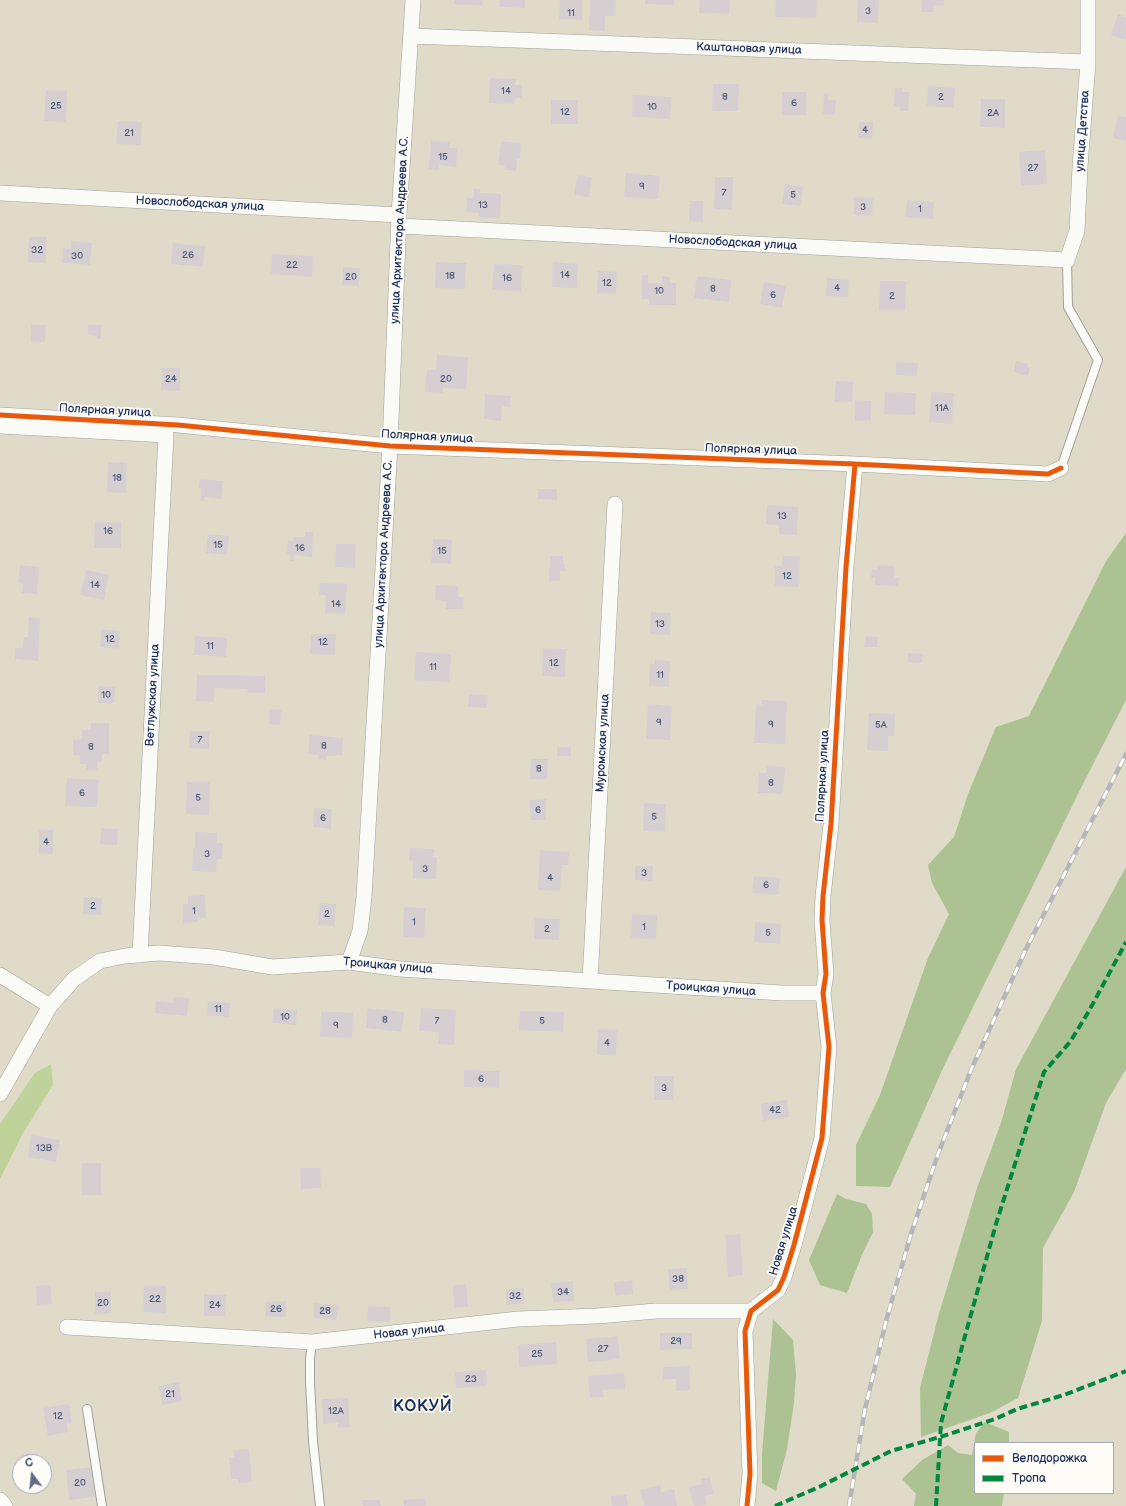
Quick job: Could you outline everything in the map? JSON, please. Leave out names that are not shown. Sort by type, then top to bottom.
[{"type":"street","name":"улица Архитектора Андреева А.С.","points":[[349,962],[360,931],[364,897],[390,446],[399,221],[413,0]]},
{"type":"street","name":"улица Детства","points":[[1067,260],[1077,231],[1088,62],[1088,0]]},
{"type":"street","name":"Каштановая улица","points":[[411,36],[1088,62]]},
{"type":"street","name":"Новослободская улица","points":[[0,193],[399,221],[1067,260]]},
{"type":"street","name":"Полярная улица","points":[[0,415],[178,425],[390,446],[855,464],[1048,474],[1061,468]]},
{"type":"street","name":"Полярная улица","points":[[0,426],[166,435]]},
{"type":"street","name":"Ветлужская улица","points":[[140,955],[166,435]]},
{"type":"street","name":"Полярная улица","points":[[822,993],[826,974],[822,920],[823,896],[831,824],[846,567],[855,464]]},
{"type":"street","name":"Муромская улица","points":[[590,981],[615,504]]},
{"type":"street","name":"Троицкая улица","points":[[0,1094],[50,1006],[74,979],[100,961],[125,956],[159,954],[214,957],[272,967],[349,962],[400,969],[782,993],[822,993]]},
{"type":"street","points":[[0,975],[50,1006]]},
{"type":"street","name":"Новая улица","points":[[67,1328],[312,1342],[518,1319],[596,1316],[656,1311],[751,1311],[778,1290],[784,1277],[794,1245],[822,1138],[829,1047],[822,993]]},
{"type":"street","points":[[747,1506],[750,1474],[745,1331],[751,1311]]},
{"type":"street","points":[[0,1500],[5,1506]]},
{"type":"lane","points":[[1061,468],[1098,360],[1068,307],[1067,260]]},
{"type":"lane","points":[[312,1342],[310,1381],[313,1442],[320,1506]]},
{"type":"lane","points":[[86,1409],[102,1506]]},
{"type":"green space","points":[[1126,533],[1126,700],[944,1066],[890,1187],[856,1186],[856,1145],[880,1095],[928,958],[949,914],[932,883],[928,865],[954,837],[968,794],[996,727],[1029,716],[1106,561]]},
{"type":"green space","points":[[1126,867],[1126,1069],[1106,1103],[1074,1192],[1043,1248],[1042,1321],[1018,1398],[990,1413],[921,1437],[920,1388],[938,1317],[977,1188],[1001,1123],[1016,1069]]},
{"type":"green space","points":[[51,1064],[53,1085],[23,1133],[0,1179],[0,1124],[35,1073]]},
{"type":"green space","points":[[837,1194],[846,1199],[866,1204],[872,1214],[873,1232],[847,1293],[820,1285],[809,1260]]},
{"type":"green space","points":[[773,1319],[793,1340],[796,1374],[794,1403],[787,1449],[776,1491],[762,1483],[762,1454]]},
{"type":"green space","points":[[985,1422],[1009,1432],[1009,1442],[974,1442],[976,1433]]},
{"type":"green space","points":[[974,1444],[974,1494],[1004,1494],[1002,1506],[914,1506],[916,1494],[902,1479],[922,1460],[948,1445],[958,1453],[972,1455]]},
{"type":"building","points":[[455,0],[483,0],[482,6],[454,4]]},
{"type":"building","points":[[500,0],[525,0],[525,8],[499,7]]},
{"type":"building","points":[[560,0],[582,0],[582,20],[559,19]]},
{"type":"building","points":[[590,0],[616,0],[615,16],[605,16],[605,31],[589,30]]},
{"type":"building","points":[[645,0],[674,0],[674,5],[645,4]]},
{"type":"building","points":[[700,0],[730,0],[729,14],[699,13]]},
{"type":"building","points":[[776,0],[817,0],[816,18],[775,17]]},
{"type":"building","points":[[858,0],[879,0],[878,23],[857,22]]},
{"type":"building","points":[[922,0],[944,0],[944,6],[934,5],[933,12],[921,12]]},
{"type":"building","points":[[1118,14],[1126,17],[1126,40],[1111,35]]},
{"type":"building","points":[[490,78],[516,79],[515,85],[522,85],[522,98],[515,98],[514,104],[489,103]]},
{"type":"building","points":[[713,84],[739,84],[738,111],[712,111]]},
{"type":"building","points":[[928,86],[955,88],[954,108],[927,106]]},
{"type":"building","points":[[895,88],[902,88],[902,92],[909,92],[908,111],[900,111],[900,107],[894,106]]},
{"type":"building","points":[[46,90],[67,91],[66,122],[44,121]]},
{"type":"building","points":[[782,92],[806,92],[806,115],[782,115]]},
{"type":"building","points":[[824,93],[829,94],[828,100],[836,100],[835,115],[823,114]]},
{"type":"building","points":[[633,95],[672,97],[670,119],[632,117]]},
{"type":"building","points":[[981,99],[1005,99],[1005,128],[980,127]]},
{"type":"building","points":[[551,100],[578,100],[578,124],[551,124]]},
{"type":"building","points":[[1118,115],[1126,117],[1126,141],[1113,138]]},
{"type":"building","points":[[118,121],[142,122],[141,145],[116,144]]},
{"type":"building","points":[[859,122],[873,122],[872,139],[858,138]]},
{"type":"building","points":[[431,141],[450,142],[449,148],[457,148],[456,167],[439,165],[439,170],[429,169]]},
{"type":"building","points":[[501,141],[521,143],[520,159],[517,159],[516,171],[504,170],[505,166],[498,165]]},
{"type":"building","points":[[1045,150],[1047,184],[1021,186],[1019,152]]},
{"type":"building","points":[[626,173],[660,176],[658,199],[624,197]]},
{"type":"building","points":[[577,175],[592,177],[589,197],[574,195]]},
{"type":"building","points":[[715,177],[733,177],[732,210],[714,209]]},
{"type":"building","points":[[785,184],[803,187],[800,206],[782,204]]},
{"type":"building","points":[[474,189],[480,189],[480,193],[501,194],[500,218],[479,217],[479,213],[466,212],[467,198],[473,198]]},
{"type":"building","points":[[854,197],[873,198],[872,216],[854,215]]},
{"type":"building","points":[[907,200],[934,202],[933,219],[905,217]]},
{"type":"building","points":[[690,201],[703,201],[703,222],[689,221]]},
{"type":"building","points":[[29,237],[47,237],[46,263],[28,262]]},
{"type":"building","points":[[71,241],[92,243],[90,265],[62,263],[63,248],[71,249]]},
{"type":"building","points":[[173,243],[205,246],[203,267],[171,264]]},
{"type":"building","points":[[272,254],[313,256],[312,277],[271,274]]},
{"type":"building","points":[[436,262],[466,263],[465,289],[435,288]]},
{"type":"building","points":[[553,262],[578,264],[577,288],[552,287]]},
{"type":"building","points":[[494,264],[522,265],[521,291],[492,290]]},
{"type":"building","points":[[343,267],[360,268],[359,286],[342,285]]},
{"type":"building","points":[[598,271],[617,272],[616,294],[597,293]]},
{"type":"building","points":[[642,275],[648,275],[648,283],[662,283],[662,276],[670,277],[670,283],[676,283],[676,305],[649,305],[649,299],[642,299]]},
{"type":"building","points":[[697,276],[731,280],[729,302],[694,298]]},
{"type":"building","points":[[827,278],[849,280],[848,297],[826,296]]},
{"type":"building","points":[[880,281],[906,281],[905,310],[879,310]]},
{"type":"building","points":[[764,282],[786,286],[782,308],[760,304]]},
{"type":"building","points":[[31,325],[46,325],[45,342],[31,342]]},
{"type":"building","points":[[88,325],[101,325],[101,339],[97,339],[97,336],[88,335]]},
{"type":"building","points":[[437,355],[468,357],[466,389],[443,388],[443,393],[425,392],[427,370],[436,370]]},
{"type":"building","points":[[1016,361],[1028,364],[1027,367],[1030,368],[1028,376],[1014,372]]},
{"type":"building","points":[[896,362],[918,363],[917,376],[896,375]]},
{"type":"building","points":[[162,368],[180,368],[180,391],[161,390]]},
{"type":"building","points":[[836,381],[853,382],[852,402],[834,402]]},
{"type":"building","points":[[885,392],[916,393],[915,415],[884,414]]},
{"type":"building","points":[[931,392],[954,393],[952,424],[929,422]]},
{"type":"building","points":[[485,394],[511,396],[510,407],[502,406],[501,421],[484,419]]},
{"type":"building","points":[[855,400],[871,401],[871,421],[855,421]]},
{"type":"building","points":[[108,462],[127,463],[126,493],[107,492]]},
{"type":"building","points":[[200,479],[223,481],[221,499],[204,497],[204,501],[200,501],[202,489],[199,488]]},
{"type":"building","points":[[538,489],[557,489],[557,500],[538,499]]},
{"type":"building","points":[[767,505],[798,507],[797,535],[779,534],[779,525],[766,524]]},
{"type":"building","points":[[95,522],[121,522],[121,548],[94,548]]},
{"type":"building","points":[[305,532],[313,532],[312,557],[294,555],[294,561],[290,561],[290,555],[287,554],[288,540],[293,541],[293,537],[305,537]]},
{"type":"building","points":[[208,534],[229,536],[227,555],[206,553]]},
{"type":"building","points":[[433,539],[452,540],[451,564],[431,563]]},
{"type":"building","points":[[336,544],[356,544],[355,568],[335,567]]},
{"type":"building","points":[[550,556],[563,556],[565,571],[560,571],[560,581],[549,581]]},
{"type":"building","points":[[783,556],[800,556],[799,587],[775,586],[775,566],[782,566]]},
{"type":"building","points":[[20,565],[39,567],[37,594],[22,593],[23,584],[18,583]]},
{"type":"building","points":[[878,565],[895,566],[894,578],[899,578],[898,586],[875,585],[875,578],[871,578],[872,570],[877,570]]},
{"type":"building","points":[[86,570],[109,575],[104,600],[80,595]]},
{"type":"building","points":[[320,583],[347,584],[345,614],[325,613],[326,595],[319,595]]},
{"type":"building","points":[[436,585],[458,586],[458,597],[464,597],[463,609],[446,609],[446,601],[435,600]]},
{"type":"building","points":[[651,612],[671,613],[670,635],[650,634]]},
{"type":"building","points":[[29,617],[40,618],[38,661],[15,659],[15,648],[23,648],[24,637],[28,637]]},
{"type":"building","points":[[102,629],[120,631],[119,649],[100,647]]},
{"type":"building","points":[[311,634],[336,634],[335,655],[310,654]]},
{"type":"building","points":[[195,636],[227,638],[226,657],[194,655]]},
{"type":"building","points":[[865,636],[878,637],[877,647],[864,647]]},
{"type":"building","points":[[543,648],[566,649],[565,677],[542,676]]},
{"type":"building","points":[[416,652],[451,654],[449,682],[414,680]]},
{"type":"building","points":[[908,653],[923,654],[922,663],[908,662]]},
{"type":"building","points":[[655,660],[670,661],[669,687],[649,686],[650,664],[655,664]]},
{"type":"building","points":[[197,675],[265,676],[265,693],[247,693],[248,689],[214,688],[214,702],[196,701]]},
{"type":"building","points":[[98,686],[115,687],[114,703],[98,703]]},
{"type":"building","points":[[469,694],[488,696],[487,708],[468,707]]},
{"type":"building","points":[[762,700],[787,701],[785,744],[754,743],[756,704],[762,705]]},
{"type":"building","points":[[648,704],[672,706],[670,740],[646,739]]},
{"type":"building","points":[[270,709],[281,710],[280,725],[269,724]]},
{"type":"building","points":[[869,713],[895,714],[894,736],[888,736],[888,751],[867,750]]},
{"type":"building","points":[[91,723],[109,723],[109,754],[102,754],[102,762],[97,762],[97,770],[86,770],[86,764],[80,764],[80,755],[73,755],[73,739],[82,739],[82,730],[91,730]]},
{"type":"building","points":[[190,731],[210,731],[209,749],[189,748]]},
{"type":"building","points":[[310,735],[343,738],[342,755],[326,756],[326,760],[318,759],[318,755],[308,754]]},
{"type":"building","points":[[557,747],[571,747],[571,756],[557,756]]},
{"type":"building","points":[[531,759],[548,759],[547,779],[530,779]]},
{"type":"building","points":[[767,766],[785,767],[783,794],[758,793],[759,773],[766,773]]},
{"type":"building","points":[[67,778],[99,780],[97,807],[65,806]]},
{"type":"building","points":[[187,782],[210,782],[209,815],[186,814]]},
{"type":"building","points":[[546,799],[546,820],[531,820],[530,800]]},
{"type":"building","points":[[644,803],[666,804],[665,832],[643,831]]},
{"type":"building","points":[[314,808],[332,809],[331,829],[313,827]]},
{"type":"building","points":[[101,828],[118,829],[117,845],[100,844]]},
{"type":"building","points":[[39,830],[53,830],[53,854],[39,854]]},
{"type":"building","points":[[195,832],[217,833],[217,843],[223,843],[222,859],[217,859],[216,872],[192,871],[193,848],[195,848]]},
{"type":"building","points":[[410,848],[434,849],[433,857],[437,857],[436,879],[413,878],[413,861],[409,860]]},
{"type":"building","points":[[540,850],[569,852],[568,865],[562,865],[560,891],[538,890]]},
{"type":"building","points":[[635,866],[653,866],[652,881],[635,880]]},
{"type":"building","points":[[754,876],[780,878],[778,895],[752,893]]},
{"type":"building","points":[[205,895],[206,918],[198,918],[198,922],[183,923],[183,904],[188,904],[188,896]]},
{"type":"building","points":[[84,897],[102,898],[101,915],[83,914]]},
{"type":"building","points":[[320,903],[336,904],[335,926],[318,925]]},
{"type":"building","points":[[404,907],[426,908],[424,938],[403,937]]},
{"type":"building","points":[[632,914],[657,915],[656,939],[631,938]]},
{"type":"building","points":[[535,918],[560,919],[559,940],[534,939]]},
{"type":"building","points":[[755,922],[781,924],[780,944],[754,942]]},
{"type":"building","points":[[174,997],[189,998],[187,1016],[155,1013],[156,1001],[173,1003]]},
{"type":"building","points":[[208,1001],[230,1003],[229,1017],[207,1015]]},
{"type":"building","points":[[274,1008],[297,1010],[296,1025],[272,1023]]},
{"type":"building","points":[[368,1008],[404,1012],[402,1032],[366,1028]]},
{"type":"building","points":[[421,1008],[456,1010],[454,1045],[438,1044],[439,1032],[419,1031]]},
{"type":"building","points":[[321,1011],[353,1013],[352,1038],[320,1037]]},
{"type":"building","points":[[520,1011],[564,1012],[563,1032],[519,1030]]},
{"type":"building","points":[[598,1029],[617,1030],[616,1056],[597,1055]]},
{"type":"building","points":[[464,1070],[499,1071],[499,1088],[464,1087]]},
{"type":"building","points":[[654,1076],[674,1076],[673,1100],[654,1100]]},
{"type":"building","points":[[787,1100],[789,1117],[763,1121],[761,1104]]},
{"type":"building","points":[[31,1135],[60,1140],[56,1162],[28,1157]]},
{"type":"building","points":[[82,1163],[101,1163],[101,1195],[82,1195]]},
{"type":"building","points":[[300,1168],[320,1168],[321,1188],[301,1189]]},
{"type":"building","points":[[740,1234],[743,1275],[728,1277],[725,1235]]},
{"type":"building","points":[[687,1268],[688,1289],[670,1290],[668,1269]]},
{"type":"building","points":[[632,1280],[633,1294],[616,1296],[614,1282]]},
{"type":"building","points":[[573,1281],[574,1301],[553,1302],[551,1283]]},
{"type":"building","points":[[466,1284],[468,1307],[454,1308],[453,1285]]},
{"type":"building","points":[[50,1285],[52,1304],[37,1305],[36,1286]]},
{"type":"building","points":[[144,1286],[166,1286],[166,1313],[143,1312]]},
{"type":"building","points":[[524,1288],[524,1304],[506,1305],[506,1289]]},
{"type":"building","points":[[111,1291],[111,1313],[95,1314],[95,1292]]},
{"type":"building","points":[[204,1294],[226,1295],[225,1316],[204,1316]]},
{"type":"building","points":[[286,1301],[286,1317],[265,1317],[265,1302]]},
{"type":"building","points":[[314,1303],[338,1305],[336,1320],[313,1318]]},
{"type":"building","points":[[368,1306],[390,1307],[390,1322],[367,1321]]},
{"type":"building","points":[[660,1333],[692,1333],[692,1349],[660,1350]]},
{"type":"building","points":[[618,1336],[620,1359],[588,1362],[586,1339]]},
{"type":"building","points":[[556,1342],[557,1364],[519,1367],[518,1345]]},
{"type":"building","points":[[689,1366],[690,1390],[676,1391],[676,1379],[663,1379],[663,1367]]},
{"type":"building","points":[[486,1370],[487,1386],[456,1388],[455,1372]]},
{"type":"building","points":[[624,1373],[625,1389],[603,1390],[604,1397],[590,1398],[588,1376]]},
{"type":"building","points":[[179,1382],[182,1401],[162,1405],[159,1386]]},
{"type":"building","points":[[348,1398],[350,1427],[338,1428],[338,1423],[323,1424],[322,1399]]},
{"type":"building","points":[[69,1404],[72,1423],[67,1424],[68,1432],[48,1436],[43,1408]]},
{"type":"building","points":[[249,1449],[252,1482],[239,1483],[238,1479],[231,1479],[229,1458],[234,1457],[233,1450]]},
{"type":"building","points":[[91,1467],[95,1497],[69,1500],[66,1470]]},
{"type":"building","points":[[710,1477],[714,1494],[705,1496],[707,1505],[694,1506],[689,1487],[702,1484],[701,1479]]},
{"type":"building","points":[[660,1485],[661,1492],[674,1489],[677,1506],[644,1506],[640,1490]]},
{"type":"building","points":[[626,1495],[628,1506],[612,1506],[611,1496]]},
{"type":"building","points":[[425,1498],[426,1506],[404,1506],[403,1500]]},
{"type":"building","points":[[362,1500],[380,1500],[381,1506],[363,1506]]},
{"type":"railway","points":[[849,1506],[865,1409],[886,1321],[911,1234],[938,1154],[971,1070],[1026,949],[1126,754]]},
{"type":"marked path","points":[[936,1506],[941,1423],[996,1224],[1044,1072],[1070,1042],[1089,1011],[1126,942]]},
{"type":"marked path","points":[[775,1506],[819,1487],[891,1451],[995,1419],[1017,1409],[1064,1395],[1126,1371]]},
{"type":"cycle path","points":[[0,415],[178,425],[390,446],[855,464],[1048,474],[1061,468]]},
{"type":"cycle path","points":[[747,1506],[750,1474],[745,1331],[751,1311],[778,1290],[784,1277],[794,1245],[822,1138],[829,1047],[823,993],[826,974],[822,920],[823,896],[831,824],[846,567],[855,464]]},
{"type":"district","name":"КОКУЙ","points":[[423,1407]]}]
